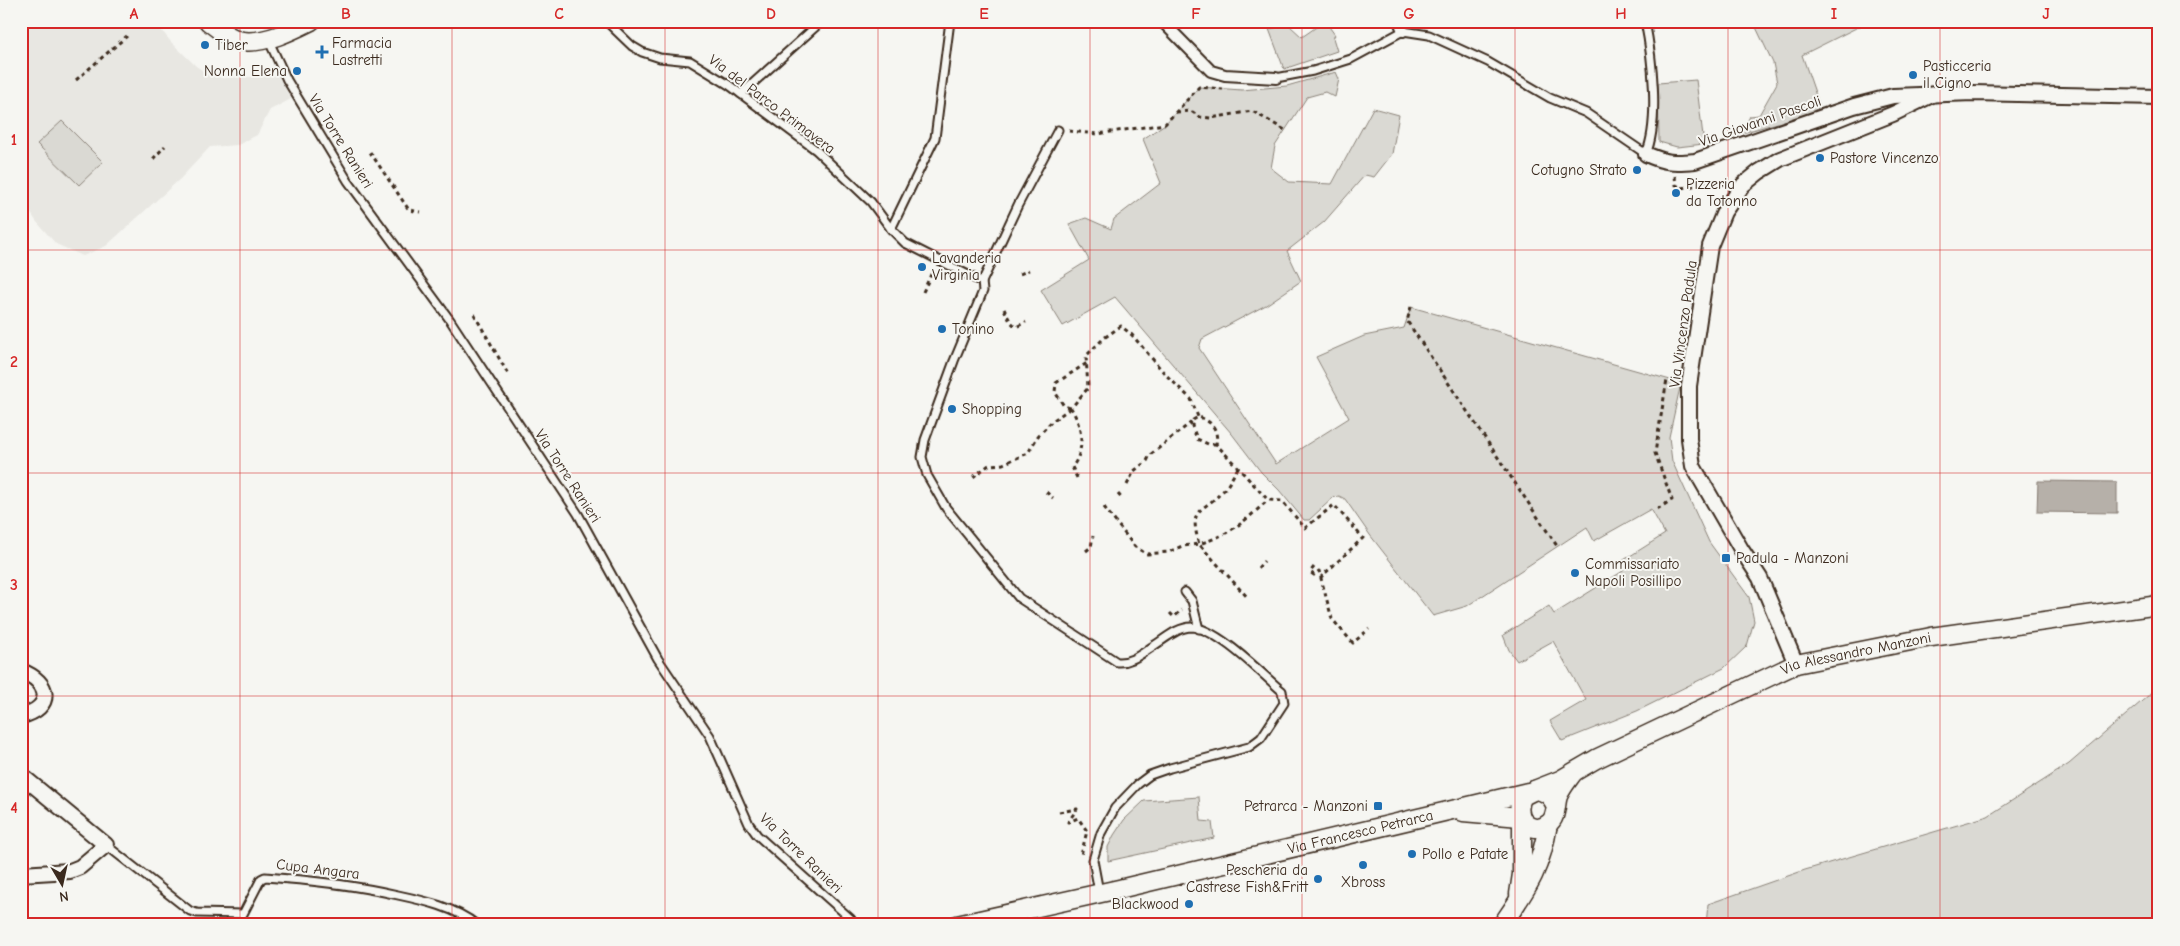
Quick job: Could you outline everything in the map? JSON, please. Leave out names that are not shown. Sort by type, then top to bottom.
[{"type":"street","points":[[208,21],[224,34],[242,41],[268,38],[282,34],[311,21]]},
{"type":"street","points":[[1162,21],[1211,71],[1225,75],[1276,78]]},
{"type":"street","points":[[1399,21],[1403,31]]},
{"type":"street","name":"Via Giovanni Pascoli","points":[[1646,154],[1674,163],[1695,161],[1873,100],[1893,96],[1936,93],[2159,98]]},
{"type":"street","name":"Via Vincenzo Padula","points":[[1796,664],[1760,578],[1692,466],[1689,439],[1689,386],[1710,246],[1724,212],[1743,185],[1759,172],[1780,159],[1893,114],[1936,93]]},
{"type":"street","name":"Via Alessandro Manzoni","points":[[1530,792],[1796,664],[1930,637],[2159,605]]},
{"type":"street","points":[[21,670],[41,681],[44,690],[44,700],[38,708],[21,716]]},
{"type":"street","name":"Via Alessandro Manzoni","points":[[1556,808],[1558,796],[1574,772]]},
{"type":"street","points":[[21,775],[106,845],[80,867],[70,871],[21,874]]},
{"type":"street","points":[[1516,904],[1522,874],[1519,802],[1530,792],[1541,791],[1547,793],[1552,798],[1556,808],[1552,820],[1548,824],[1540,828],[1534,828],[1521,819]]},
{"type":"street","name":"Via Francesco Petrarca","points":[[957,925],[1100,894],[1530,792]]},
{"type":"street","name":"Via Francesco Petrarca","points":[[1442,813],[1470,812],[1521,819]]},
{"type":"street","points":[[1502,925],[1532,880],[1541,859],[1548,824]]},
{"type":"lane","name":"Via del Parco Primavera","points":[[606,21],[632,46],[642,52],[660,58],[690,61],[741,94],[816,150],[871,202],[890,229],[914,249],[982,282]]},
{"type":"lane","points":[[741,94],[822,21]]},
{"type":"lane","points":[[890,229],[935,138],[950,21]]},
{"type":"lane","points":[[1645,21],[1652,79],[1654,126],[1646,154]]},
{"type":"lane","points":[[1276,78],[1313,71],[1351,59],[1403,31]]},
{"type":"lane","name":"Via Giovanni Pascoli","points":[[1403,31],[1429,35],[1488,62],[1550,98],[1586,113],[1646,154]]},
{"type":"lane","name":"Via Torre Ranieri","points":[[268,38],[287,80],[348,180],[450,320],[578,514],[649,644],[710,736],[749,824],[757,835],[851,919]]},
{"type":"lane","points":[[1058,130],[1018,205],[982,282],[983,291],[954,361],[923,448],[922,457],[927,475],[946,508],[1020,598],[1117,662],[1128,662],[1182,629],[1192,627],[1216,636],[1282,692],[1284,703],[1261,738],[1249,747],[1150,775],[1115,808],[1101,833],[1093,860],[1100,894]]},
{"type":"lane","points":[[1185,592],[1192,601],[1200,629]]},
{"type":"lane","name":"Cupa Angara","points":[[106,845],[190,911],[196,913],[243,914],[261,879],[265,877],[351,885],[428,902],[461,914],[477,925]]},
{"type":"path","points":[[76,80],[127,36]]},
{"type":"path","points":[[1058,130],[1096,134],[1165,124],[1198,87],[1225,89]]},
{"type":"path","points":[[1176,112],[1191,111],[1200,117],[1211,118],[1252,111],[1285,130]]},
{"type":"path","points":[[153,159],[165,146]]},
{"type":"path","points":[[370,152],[409,210],[421,212]]},
{"type":"path","points":[[1682,188],[1713,182]]},
{"type":"path","points":[[1020,274],[1029,270]]},
{"type":"path","points":[[923,292],[930,276]]},
{"type":"path","points":[[1411,307],[1407,322],[1557,546]]},
{"type":"path","points":[[1004,309],[1010,322],[1016,327],[1026,322]]},
{"type":"path","points":[[474,314],[508,374]]},
{"type":"path","points":[[973,477],[989,465],[1003,464],[1028,453],[1038,436],[1052,421],[1070,408],[1088,388],[1086,356],[1104,338],[1122,326],[1166,375],[1191,399],[1198,417]]},
{"type":"path","points":[[1077,478],[1072,466],[1081,451],[1081,435],[1076,416],[1070,408],[1064,406],[1055,392],[1056,383],[1087,363]]},
{"type":"path","points":[[1657,509],[1672,500],[1655,453],[1667,379]]},
{"type":"path","points":[[1127,485],[1134,471],[1147,461],[1150,455],[1198,417],[1205,418],[1212,424],[1217,438],[1216,444]]},
{"type":"path","points":[[1193,420],[1192,426],[1197,439],[1208,444],[1216,444],[1268,500],[1282,501],[1306,528],[1334,505],[1363,538],[1321,577]]},
{"type":"path","points":[[1238,468],[1223,491],[1199,510],[1193,526],[1199,544],[1248,598]]},
{"type":"path","points":[[1046,492],[1053,498]]},
{"type":"path","points":[[1118,494],[1123,500]]},
{"type":"path","points":[[1104,507],[1135,547],[1147,554],[1169,552],[1182,546],[1199,544],[1229,532],[1243,523],[1268,500]]},
{"type":"path","points":[[1086,551],[1091,547],[1093,536]]},
{"type":"path","points":[[1258,568],[1264,561]]},
{"type":"path","points":[[1314,567],[1310,572],[1314,576],[1319,571],[1332,619],[1353,643],[1368,629]]},
{"type":"path","points":[[1059,812],[1077,809],[1068,822],[1078,818],[1080,821]]},
{"type":"shaded area","points":[[31,21],[154,21],[171,42],[196,66],[209,75],[223,78],[278,76],[291,99],[270,110],[257,135],[238,145],[210,147],[180,179],[106,246],[83,256],[56,244],[36,221],[21,198],[21,31]]},
{"type":"shaded area","points":[[1325,21],[1335,35],[1333,38],[1337,51],[1284,69],[1269,29],[1289,25],[1302,37]]},
{"type":"shaded area","points":[[1753,21],[1870,21],[1802,55],[1820,107],[1806,115],[1742,133],[1750,116],[1759,115],[1777,83],[1773,63]]},
{"type":"shaded area","points":[[1336,72],[1339,79],[1335,97],[1325,92],[1307,97],[1275,146],[1271,168],[1289,182],[1332,184],[1373,108],[1399,115],[1392,154],[1374,177],[1365,175],[1324,222],[1287,251],[1301,281],[1266,305],[1202,339],[1199,348],[1276,464],[1349,418],[1316,357],[1364,336],[1404,328],[1411,307],[1681,383],[1669,437],[1672,461],[1709,542],[1749,597],[1754,621],[1747,646],[1724,668],[1637,711],[1562,741],[1550,721],[1586,700],[1553,641],[1517,661],[1509,650],[1503,635],[1549,606],[1554,614],[1623,571],[1619,563],[1665,534],[1651,509],[1594,541],[1587,527],[1467,606],[1433,616],[1370,535],[1345,499],[1339,496],[1334,497],[1309,520],[1304,520],[1261,472],[1232,434],[1115,297],[1063,326],[1041,290],[1089,260],[1069,224],[1086,218],[1111,229],[1114,219],[1161,183],[1143,139],[1165,124],[1199,87],[1242,90],[1287,86]]},
{"type":"shaded area","points":[[1696,80],[1704,144],[1677,147],[1659,142],[1658,83]]},
{"type":"shaded area","points":[[62,121],[103,162],[79,185],[37,144]]},
{"type":"shaded area","points":[[2038,481],[2117,482],[2117,513],[2037,512]]},
{"type":"shaded area","points":[[2156,689],[2159,689],[2159,925],[1706,925],[1708,904],[1805,870],[1988,816],[2069,764]]},
{"type":"shaded area","points":[[1199,797],[1201,821],[1212,822],[1214,838],[1108,861],[1108,847],[1114,835],[1124,820],[1144,801]]},
{"type":"place","name":"Tiber","points":[[205,45]]},
{"type":"place","name":"Farmacia Lastretti","points":[[322,52]]},
{"type":"place","name":"Nonna Elena","points":[[297,71]]},
{"type":"place","name":"Pasticceria il Cigno","points":[[1913,75]]},
{"type":"place","name":"Pastore Vincenzo","points":[[1820,158]]},
{"type":"place","name":"Cotugno Strato","points":[[1637,170]]},
{"type":"place","name":"Pizzeria da Totonno","points":[[1676,193]]},
{"type":"place","name":"Lavanderia Virginia","points":[[922,267]]},
{"type":"place","name":"Tonino","points":[[942,329]]},
{"type":"place","name":"Shopping","points":[[952,409]]},
{"type":"place","name":"Padula - Manzoni","points":[[1726,558]]},
{"type":"place","name":"Commissariato Napoli Posillipo","points":[[1575,573]]},
{"type":"place","name":"Petrarca - Manzoni","points":[[1378,806]]},
{"type":"place","name":"Pollo e Patate","points":[[1412,854]]},
{"type":"place","name":"Xbross","points":[[1363,865]]},
{"type":"place","name":"Pescheria da Castrese Fish&Fritt","points":[[1318,879]]},
{"type":"place","name":"Blackwood","points":[[1189,904]]}]
